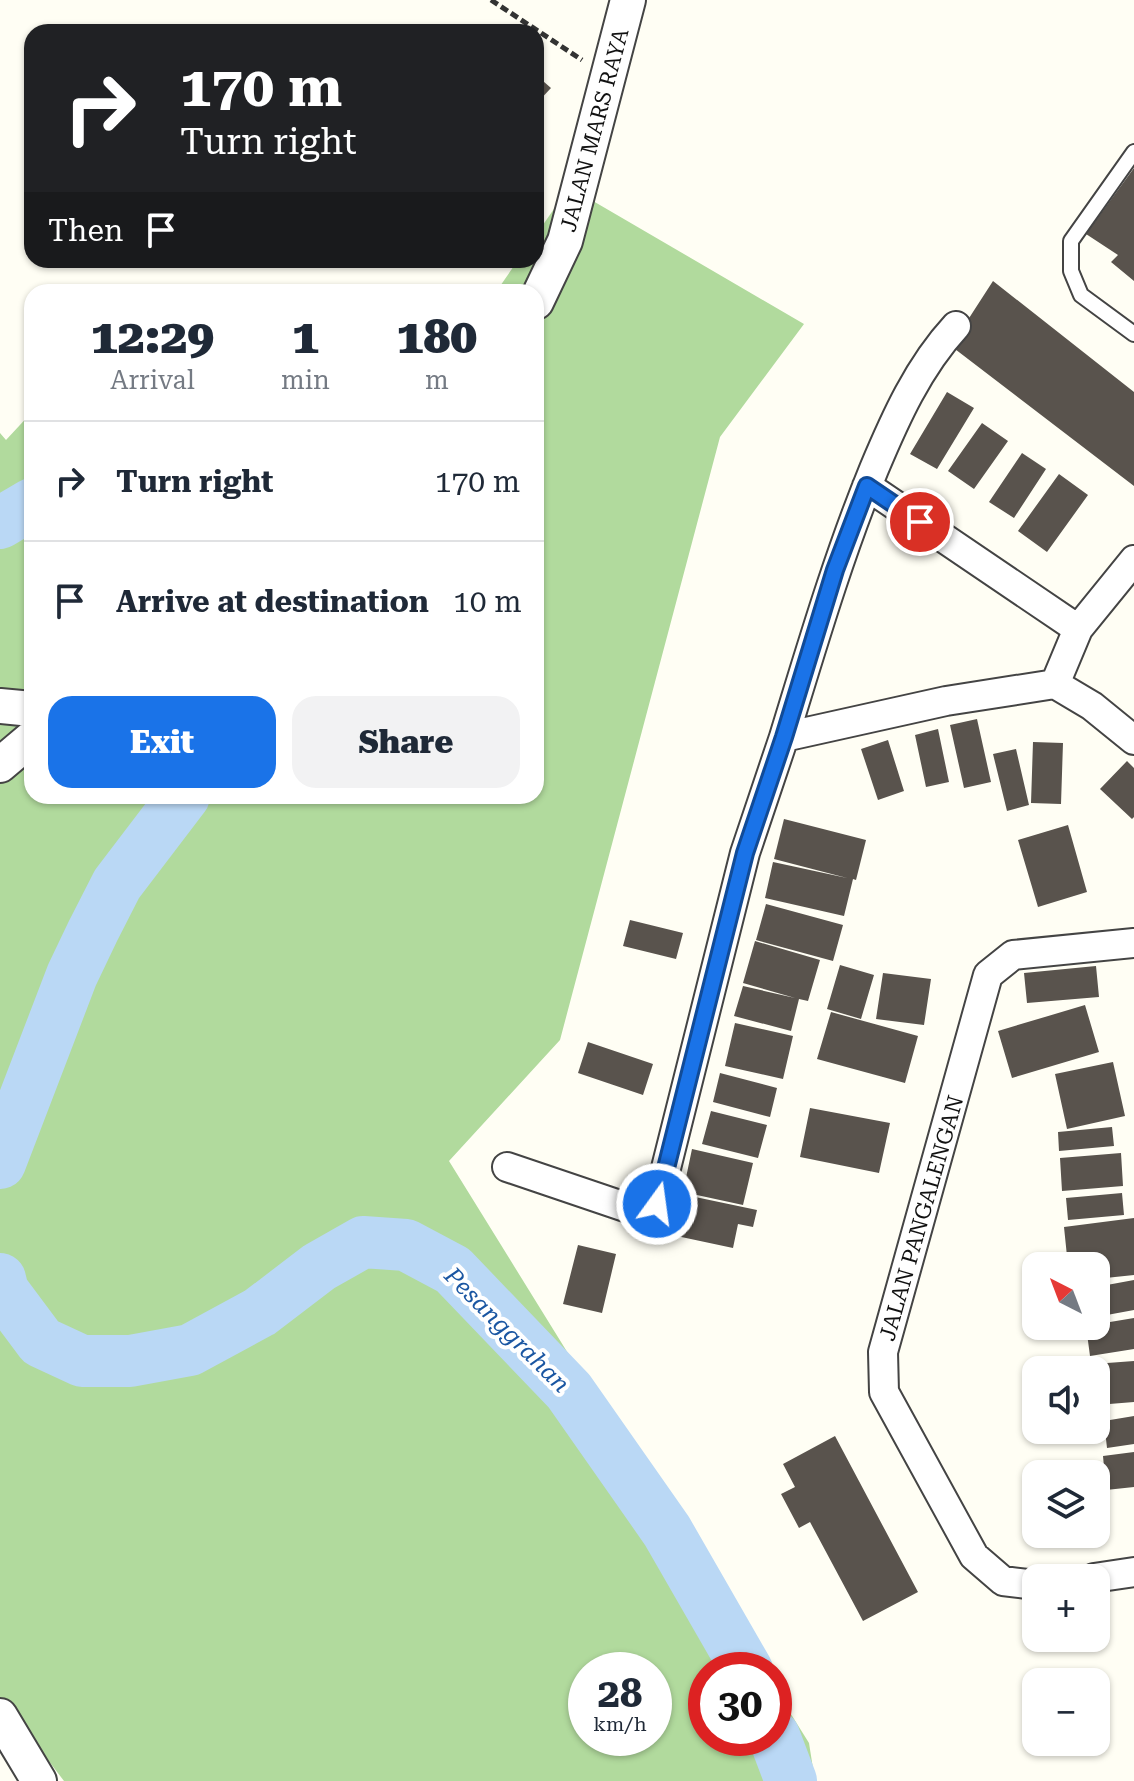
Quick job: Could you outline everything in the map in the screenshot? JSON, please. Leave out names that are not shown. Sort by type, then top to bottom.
[{"type":"street","name":"JALAN MARS RAYA","points":[[544,285],[565,241],[628,0]]},
{"type":"street","points":[[507,1167],[640,1212],[657,1204],[745,853],[835,570],[898,411],[944,339],[956,326]]},
{"type":"street","points":[[867,486],[1078,629]]},
{"type":"street","points":[[1055,684],[1078,629],[1134,560]]},
{"type":"street","points":[[784,737],[946,701],[1055,684],[1092,706],[1134,740]]},
{"type":"street","points":[[0,706],[24,708]]},
{"type":"street","points":[[0,765],[24,745]]},
{"type":"street","name":"JALAN PANGALENGAN","points":[[1022,1583],[1003,1581],[974,1556],[884,1392],[883,1352],[988,975],[1013,955],[1134,943]]},
{"type":"street","points":[[1110,1576],[1134,1572]]},
{"type":"street","points":[[0,1716],[39,1781]]},
{"type":"lane","points":[[1134,152],[1071,241],[1071,271],[1081,295],[1134,334]]},
{"type":"path","points":[[491,0],[527,24]]},
{"type":"path","points":[[544,35],[609,78]]},
{"type":"green space","points":[[569,187],[804,324],[720,437],[560,1040],[449,1161],[753,1652],[688,1652],[688,1756],[792,1756],[792,1716],[809,1743],[815,1781],[64,1781],[0,1697],[0,433],[6,440],[24,421],[24,804],[544,804],[544,284],[502,284],[512,268],[544,268],[544,223]]},
{"type":"building","points":[[544,82],[551,88],[544,95]]},
{"type":"building","points":[[1134,168],[1134,281],[1111,262],[1118,255],[1086,234]]},
{"type":"building","points":[[993,281],[1134,392],[1134,486],[951,346]]},
{"type":"building","points":[[947,392],[974,408],[937,469],[910,454]]},
{"type":"building","points":[[982,423],[1008,441],[974,489],[948,471]]},
{"type":"building","points":[[1022,453],[1046,469],[1014,518],[989,502]]},
{"type":"building","points":[[1059,474],[1088,495],[1047,552],[1018,531]]},
{"type":"building","points":[[977,719],[991,782],[964,788],[950,725]]},
{"type":"building","points":[[938,729],[949,782],[926,787],[915,735]]},
{"type":"building","points":[[888,740],[904,791],[878,800],[861,749]]},
{"type":"building","points":[[1033,742],[1063,743],[1061,804],[1031,803]]},
{"type":"building","points":[[1016,749],[1029,805],[1007,811],[993,754]]},
{"type":"building","points":[[1127,761],[1134,768],[1132,819],[1100,789]]},
{"type":"building","points":[[784,819],[866,840],[844,916],[765,898],[773,862],[847,878],[774,859]]},
{"type":"building","points":[[1068,825],[1087,892],[1038,907],[1018,840]]},
{"type":"building","points":[[766,904],[843,925],[833,961],[756,940]]},
{"type":"building","points":[[630,920],[683,933],[676,959],[623,946]]},
{"type":"building","points":[[755,941],[820,960],[808,1001],[799,999],[791,1031],[734,1016],[743,986],[795,998],[743,983]]},
{"type":"building","points":[[840,965],[874,975],[861,1019],[827,1009]]},
{"type":"building","points":[[1096,966],[1099,997],[1027,1003],[1024,973]]},
{"type":"building","points":[[883,973],[931,979],[924,1025],[876,1019]]},
{"type":"building","points":[[1085,1005],[1099,1052],[1012,1078],[998,1031]]},
{"type":"building","points":[[831,1012],[918,1036],[905,1083],[817,1059]]},
{"type":"building","points":[[735,1023],[793,1036],[783,1079],[725,1066]]},
{"type":"building","points":[[588,1042],[653,1064],[643,1095],[578,1073]]},
{"type":"building","points":[[1113,1062],[1125,1116],[1067,1129],[1055,1074]]},
{"type":"building","points":[[720,1073],[777,1088],[770,1117],[713,1102]]},
{"type":"building","points":[[810,1108],[890,1123],[879,1173],[800,1157]]},
{"type":"building","points":[[711,1111],[767,1125],[758,1158],[702,1144]]},
{"type":"building","points":[[1112,1127],[1114,1146],[1059,1151],[1058,1132]]},
{"type":"building","points":[[692,1149],[753,1163],[743,1205],[683,1192]]},
{"type":"building","points":[[1121,1153],[1123,1186],[1062,1191],[1060,1158]]},
{"type":"building","points":[[1122,1193],[1124,1215],[1068,1220],[1066,1198]]},
{"type":"building","points":[[681,1194],[757,1210],[753,1227],[738,1224],[733,1248],[672,1235]]},
{"type":"building","points":[[1134,1218],[1134,1275],[1110,1278],[1110,1252],[1067,1252],[1064,1227]]},
{"type":"building","points":[[578,1245],[616,1254],[602,1313],[563,1304]]},
{"type":"building","points":[[1134,1280],[1134,1310],[1110,1314],[1110,1284]]},
{"type":"building","points":[[1134,1318],[1134,1349],[1090,1356],[1088,1340],[1110,1340],[1110,1322]]},
{"type":"building","points":[[1134,1361],[1134,1402],[1110,1404],[1110,1363]]},
{"type":"building","points":[[1134,1416],[1134,1444],[1107,1448],[1107,1444],[1110,1444],[1110,1420]]},
{"type":"building","points":[[835,1436],[918,1592],[863,1621],[810,1522],[799,1528],[781,1494],[795,1487],[783,1464]]},
{"type":"building","points":[[1134,1452],[1134,1487],[1110,1490],[1110,1460],[1103,1460],[1103,1456]]},
{"type":"waterway","name":"Pesanggrahan","points":[[0,523],[24,509]]},
{"type":"waterway","name":"Pesanggrahan","points":[[0,1163],[72,975],[93,931],[117,884],[178,804]]},
{"type":"waterway","name":"Pesanggrahan","points":[[0,1279],[3,1291],[41,1342],[82,1361],[130,1361],[190,1350],[260,1312],[319,1267],[363,1242],[406,1245],[453,1270],[569,1391],[667,1531],[737,1652]]},
{"type":"waterway","name":"Pesanggrahan","points":[[782,1756],[791,1781]]},
{"type":"route","points":[[657,1204],[745,853],[835,570],[867,486],[920,522]]}]
